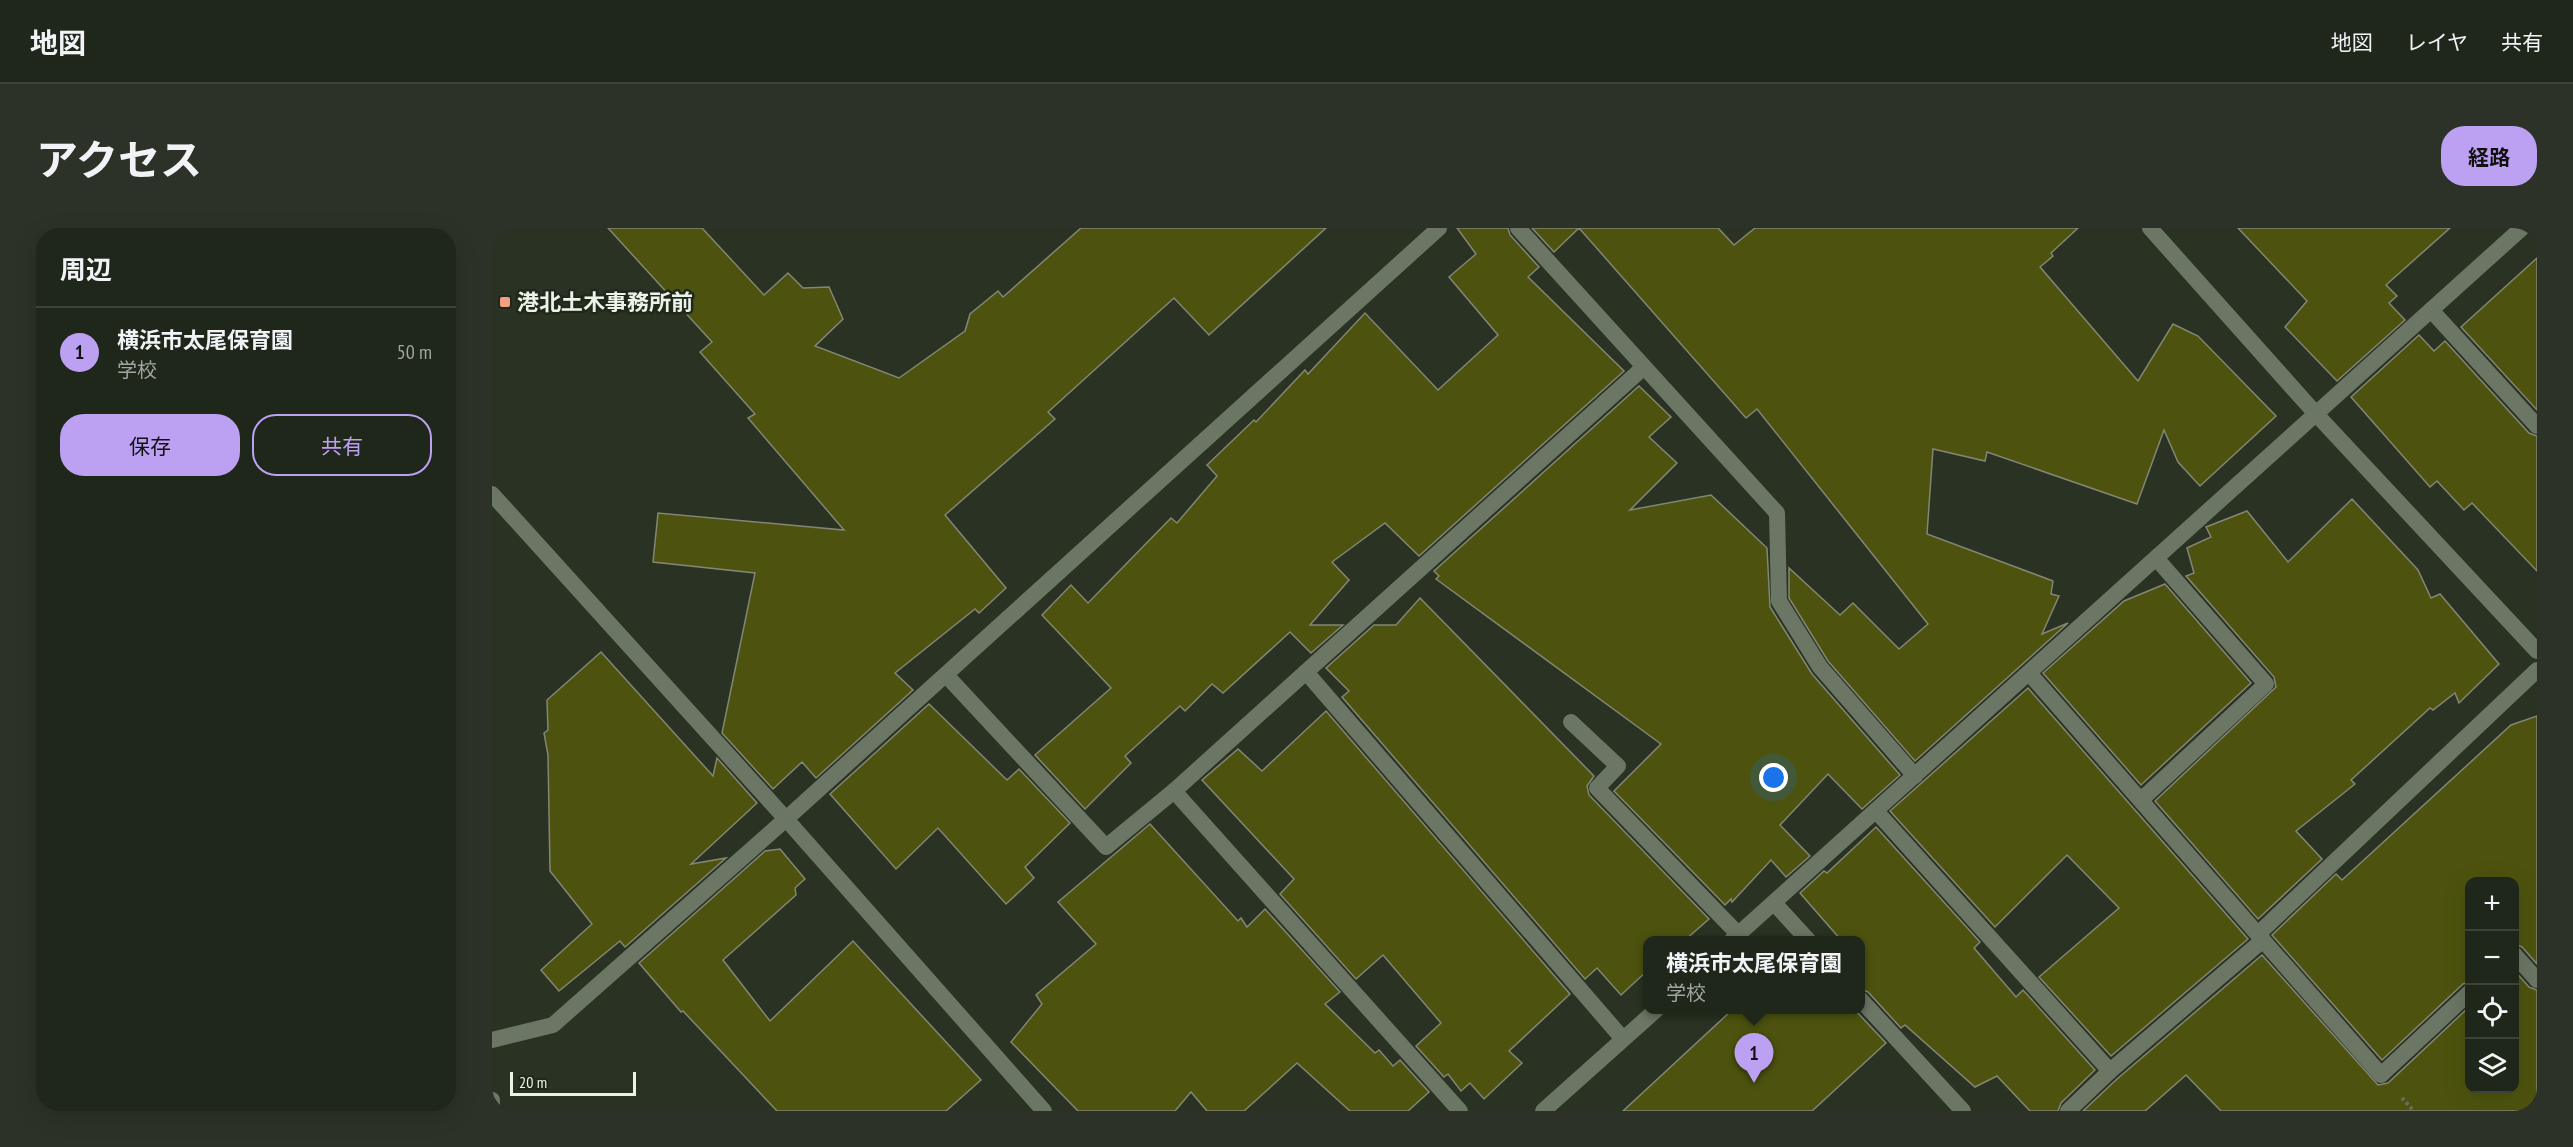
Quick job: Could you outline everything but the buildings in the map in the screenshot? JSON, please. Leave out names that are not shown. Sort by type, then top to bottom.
[{"type":"street","points":[[492,1040],[553,1025],[786,819],[1439,228]]},
{"type":"street","points":[[1518,228],[1777,513],[1779,601],[1820,667],[1915,776]]},
{"type":"street","points":[[2150,228],[2316,414],[2537,651]]},
{"type":"street","points":[[1738,936],[2522,228]]},
{"type":"street","points":[[2431,310],[2537,426]]},
{"type":"street","points":[[946,675],[1106,847],[1174,791],[1644,367]]},
{"type":"street","points":[[492,494],[786,819],[1044,1111]]},
{"type":"street","points":[[2141,800],[2266,684],[2156,558]]},
{"type":"street","points":[[2068,1111],[2260,937],[2537,670]]},
{"type":"street","points":[[1306,672],[1623,1039]]},
{"type":"street","points":[[2029,673],[2381,1075],[2465,996]]},
{"type":"street","points":[[1571,722],[1618,766],[1597,788],[1734,936]]},
{"type":"street","points":[[1174,791],[1460,1111]]},
{"type":"street","points":[[1876,811],[2110,1071]]},
{"type":"street","points":[[1774,903],[1804,936]]},
{"type":"street","points":[[2519,960],[2537,980]]},
{"type":"street","points":[[1865,1004],[1963,1111]]},
{"type":"street","points":[[1543,1111],[1651,1014]]},
{"type":"street","points":[[492,1100],[492,1111]]},
{"type":"place","name":"港北土木事務所前","points":[[505,302]]},
{"type":"place","name":"横浜市太尾保育園","points":[[1754,1083]]}]
